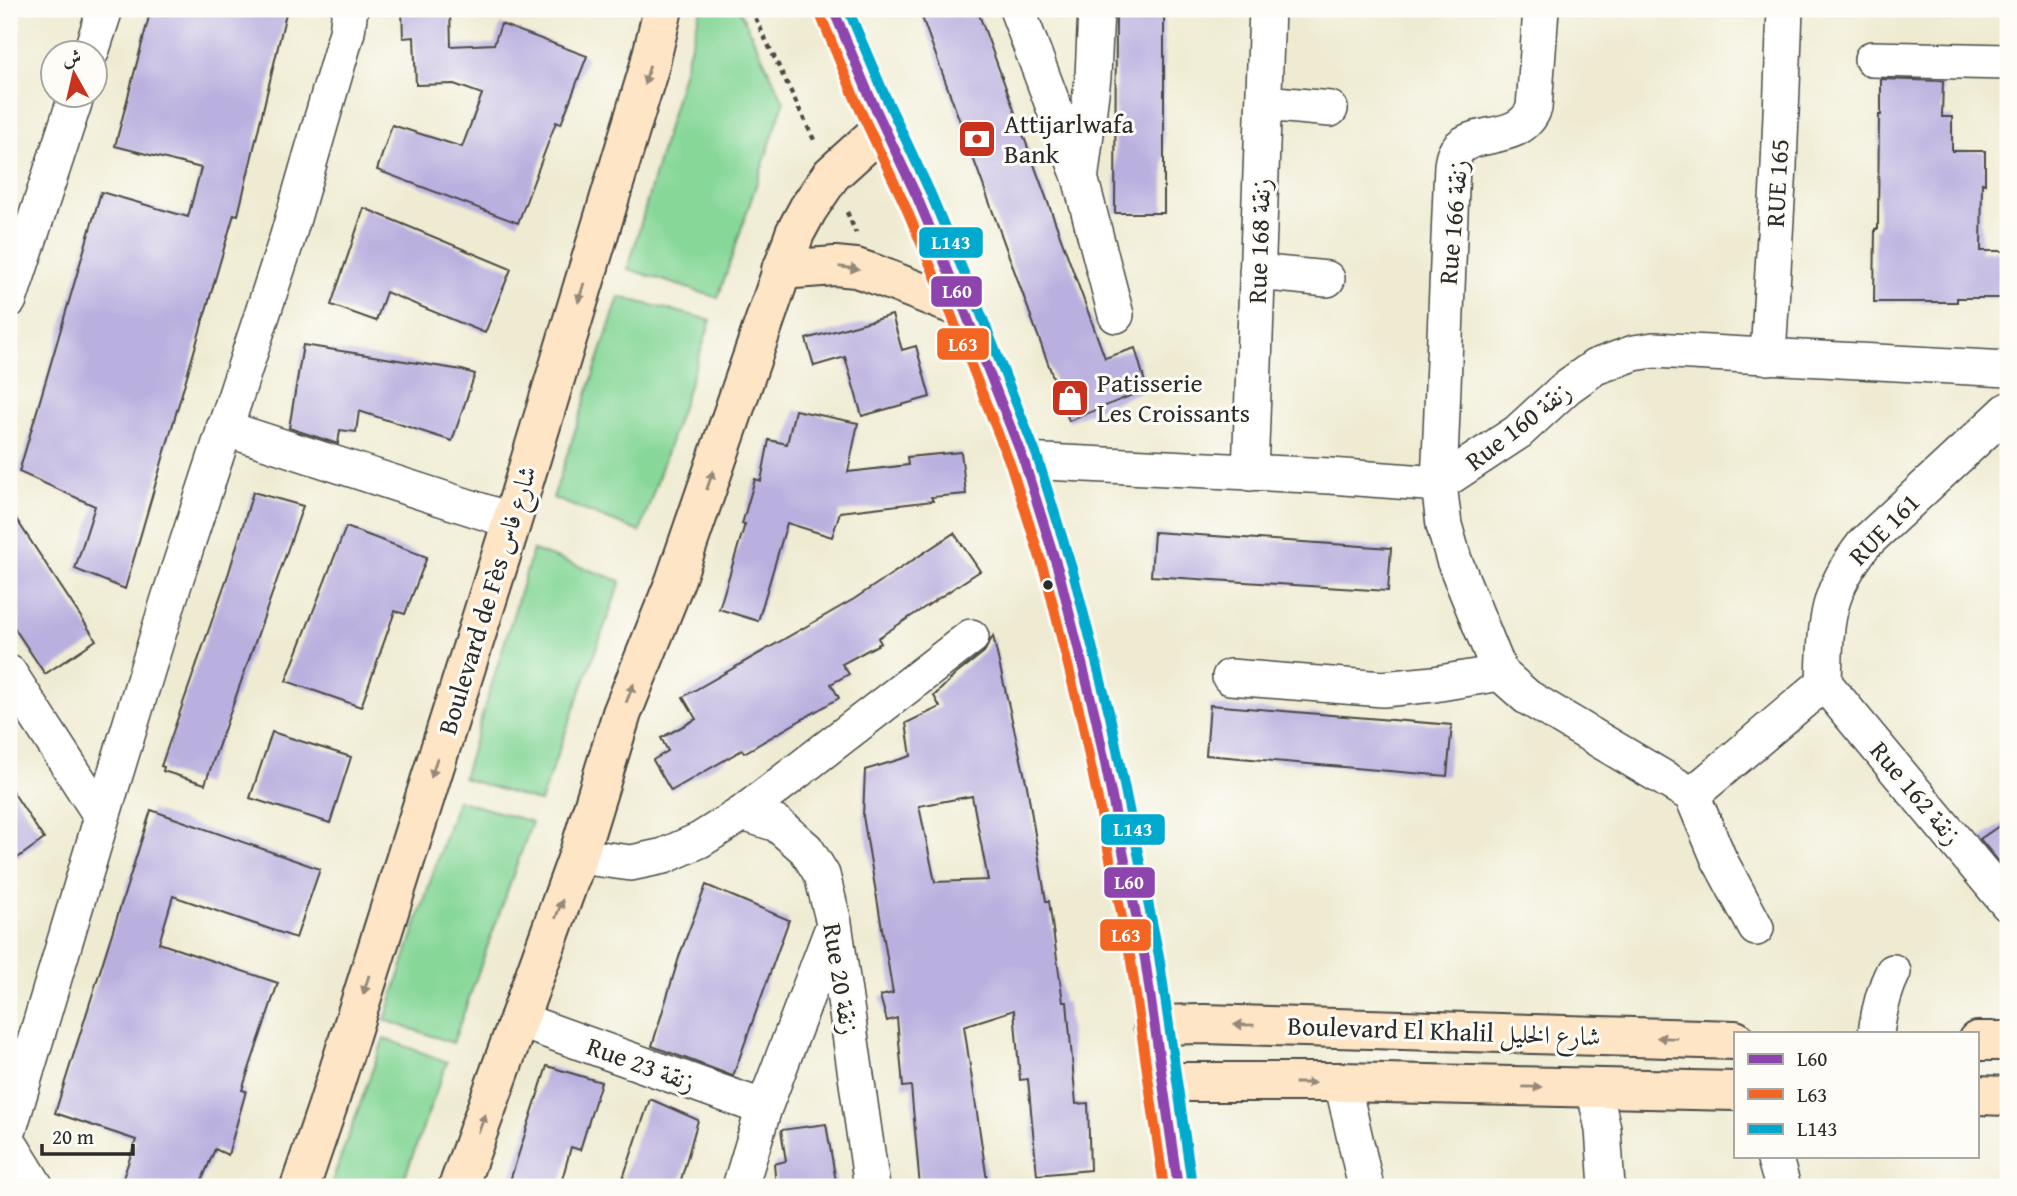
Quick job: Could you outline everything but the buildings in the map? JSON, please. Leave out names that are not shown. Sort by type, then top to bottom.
[{"type":"main road","name":"Boulevard de Fès شارع فاس","points":[[300,1187],[512,521],[649,68],[663,9]]},
{"type":"main road","points":[[833,9],[964,309],[1024,461],[1059,576],[1096,719],[1145,958],[1178,1187]]},
{"type":"main road","points":[[458,1187],[578,856],[622,713],[675,581],[795,233],[831,175],[884,127]]},
{"type":"main road","points":[[781,270],[835,266],[856,268],[964,309]]},
{"type":"main road","name":"Boulevard El Khalil شارع الخليل","points":[[1153,1026],[1204,1024],[1734,1040]]},
{"type":"main road","points":[[1979,1041],[2008,1041]]},
{"type":"main road","name":"Boulevard El Khalil شارع الخليل","points":[[1163,1082],[1734,1091]]},
{"type":"main road","points":[[1979,1095],[2008,1096]]},
{"type":"street","points":[[96,38],[105,9]]},
{"type":"street","points":[[9,1129],[102,817],[224,428],[287,239],[347,32],[350,9]]},
{"type":"street","points":[[1017,9],[1080,177],[1116,315]]},
{"type":"street","points":[[1080,177],[1093,77],[1096,9]]},
{"type":"street","name":"Rue 168 زنقة","points":[[1250,473],[1267,9]]},
{"type":"street","name":"Rue 166 زنقة","points":[[1439,484],[1452,165],[1455,152],[1460,147],[1473,140],[1513,130],[1530,118],[1534,108],[1541,9]]},
{"type":"street","name":"RUE 165","points":[[1768,356],[1785,9]]},
{"type":"street","points":[[1872,59],[2008,62]]},
{"type":"street","points":[[1265,103],[1330,110]]},
{"type":"street","points":[[9,300],[72,108]]},
{"type":"street","points":[[1257,272],[1327,279]]},
{"type":"street","name":"Rue 160 زنقة","points":[[1024,461],[1439,484],[1518,432],[1576,381],[1595,368],[1634,353],[1654,351],[2008,369]]},
{"type":"street","name":"RUE 161","points":[[1824,683],[1827,618],[1837,584],[1849,563],[1864,544],[2008,410]]},
{"type":"street","points":[[224,428],[512,521]]},
{"type":"street","points":[[1439,484],[1444,525],[1454,560],[1500,673],[1527,697],[1692,794],[1719,859],[1756,928]]},
{"type":"street","points":[[578,856],[631,863],[664,856],[700,840],[743,813],[971,637]]},
{"type":"street","points":[[9,673],[102,817]]},
{"type":"street","points":[[1230,677],[1383,689],[1500,673]]},
{"type":"street","points":[[1692,794],[1824,683]]},
{"type":"street","name":"Rue 162 زنقة","points":[[1824,683],[2008,904]]},
{"type":"street","name":"Rue 20 زنقة","points":[[743,813],[777,824],[806,849],[822,875],[834,923],[872,1187]]},
{"type":"street","points":[[740,1187],[764,1108],[834,923]]},
{"type":"street","points":[[1876,1032],[1879,1008],[1893,972]]},
{"type":"street","name":"Rue 23 زنقة","points":[[519,1020],[764,1108]]},
{"type":"street","points":[[1342,1083],[1366,1187]]},
{"type":"street","points":[[1594,1088],[1603,1129],[1607,1187]]},
{"type":"street","points":[[9,1143],[36,1187]]},
{"type":"street","points":[[1775,1158],[1783,1187]]},
{"type":"green space","points":[[701,9],[739,9],[784,102],[718,298],[628,269]]},
{"type":"green space","points":[[619,297],[711,320],[640,532],[553,498]]},
{"type":"green space","points":[[533,550],[621,581],[540,802],[463,778]]},
{"type":"green space","points":[[457,800],[532,822],[453,1043],[385,1020]]},
{"type":"green space","points":[[384,1038],[447,1062],[401,1187],[330,1187]]},
{"type":"transit line","name":"L60","points":[[833,9],[964,309],[1024,461],[1060,576],[1096,719],[1145,959],[1178,1187]]},
{"type":"transit line","name":"L143","points":[[848,9],[977,304],[1037,456],[1073,572],[1110,716],[1159,956],[1192,1185]]},
{"type":"transit line","name":"L63","points":[[820,14],[951,314],[1011,466],[1047,580],[1082,722],[1131,961],[1164,1187]]},
{"type":"place","name":"Attijarlwafa Bank","points":[[977,139]]},
{"type":"place","name":"Patisserie Les Croissants","points":[[1070,398]]}]
